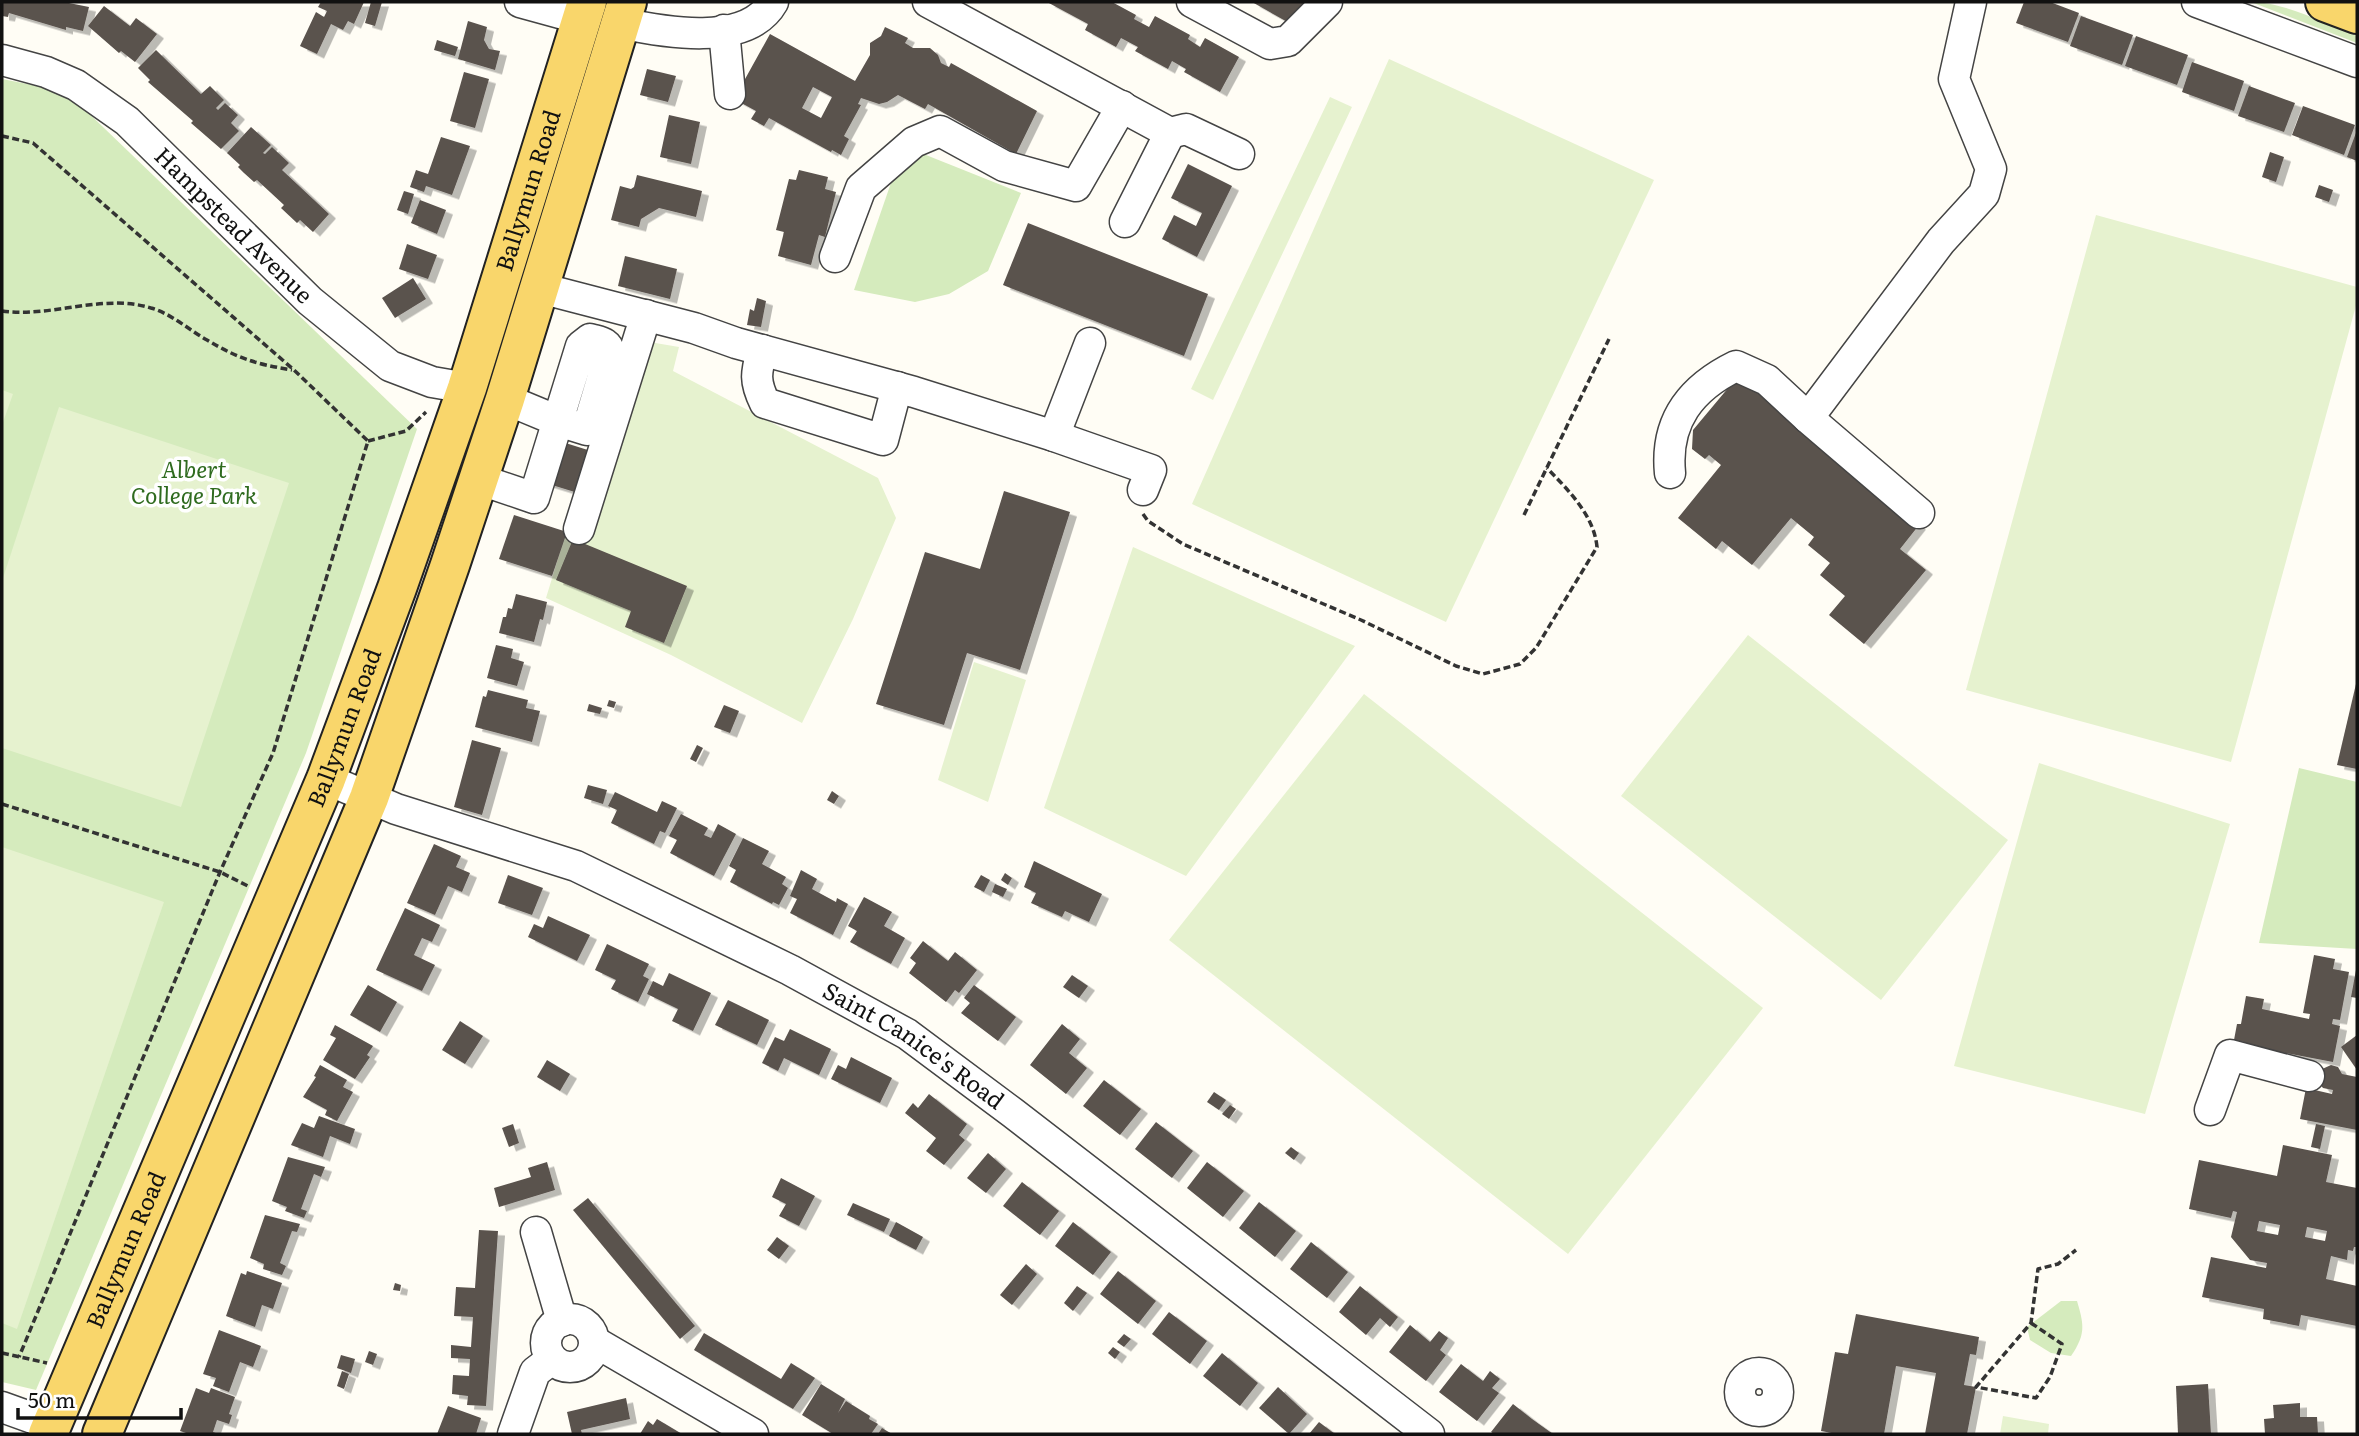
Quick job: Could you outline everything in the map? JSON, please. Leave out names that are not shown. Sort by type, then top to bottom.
[{"type":"main road","points":[[2325,2],[2357,14]]},
{"type":"main road","name":"Ballymun Road","points":[[50,1429],[326,779],[467,388],[585,10]]},
{"type":"main road","name":"Ballymun Road","points":[[102,1434],[369,798],[505,400],[624,12]]},
{"type":"main road","points":[[467,388],[505,400]]},
{"type":"street","points":[[624,12],[665,32],[702,34],[739,27],[760,19],[773,2]]},
{"type":"street","points":[[1192,2],[1270,44],[1288,41],[1327,2]]},
{"type":"street","points":[[1808,418],[1941,241],[1984,194],[1991,169],[1954,79],[1971,2]]},
{"type":"street","points":[[2197,2],[2357,62]]},
{"type":"street","points":[[935,3],[1170,133],[1186,129],[1239,154]]},
{"type":"street","points":[[528,4],[585,10]]},
{"type":"street","points":[[724,30],[730,94]]},
{"type":"street","name":"Hampstead Avenue","points":[[2,60],[46,72],[76,85],[127,121],[310,301],[390,366],[432,382],[467,388]]},
{"type":"street","points":[[835,257],[861,188],[914,142],[940,131],[1004,166],[1076,186],[1122,106]]},
{"type":"street","points":[[1125,222],[1170,133]]},
{"type":"street","points":[[540,288],[646,315],[897,387],[1054,436],[1151,470],[1143,490]]},
{"type":"street","points":[[579,529],[646,315]]},
{"type":"street","points":[[1054,436],[1090,343]]},
{"type":"street","points":[[762,350],[756,385],[765,403],[883,440],[897,387]]},
{"type":"street","points":[[1670,473],[1668,453],[1676,422],[1690,398],[1712,378],[1736,366],[1767,380],[1919,513]]},
{"type":"street","points":[[478,479],[534,498],[558,421],[505,400]]},
{"type":"street","name":"Saint Canice's Road","points":[[326,779],[369,798],[576,866],[790,970],[907,1034],[1429,1434]]},
{"type":"street","points":[[2210,1110],[2230,1055],[2309,1076]]},
{"type":"street","points":[[536,1233],[562,1321]]},
{"type":"street","points":[[577,1320],[592,1331],[595,1342],[590,1358],[583,1364],[564,1367],[552,1359],[546,1345],[547,1337],[551,1328],[562,1321],[577,1320]]},
{"type":"street","points":[[595,1342],[753,1434]]},
{"type":"street","points":[[513,1434],[535,1372],[552,1359]]},
{"type":"street","points":[[2,1407],[50,1429]]},
{"type":"path","points":[[2,136],[33,143],[294,370],[368,441]]},
{"type":"path","points":[[2,312],[39,313],[116,303],[151,308],[239,358],[262,366],[294,370]]},
{"type":"path","points":[[1524,515],[1609,339]]},
{"type":"path","points":[[368,441],[406,431],[428,411]]},
{"type":"path","points":[[19,1357],[220,872],[273,753],[368,441]]},
{"type":"path","points":[[1143,490],[1142,512],[1148,521],[1183,544],[1361,620],[1456,666],[1483,674],[1520,664],[1536,648],[1597,547],[1595,532],[1575,498],[1547,468]]},
{"type":"path","points":[[2,804],[220,872],[253,888]]},
{"type":"path","points":[[2031,1324],[2062,1344],[2050,1377],[2036,1398],[1976,1387],[2031,1324],[2038,1269],[2057,1264],[2076,1250]]},
{"type":"path","points":[[2,1353],[54,1365]]},
{"type":"green space","points":[[2251,2],[2305,14],[2357,36],[2357,43]]},
{"type":"green space","points":[[1389,59],[1654,180],[1446,622],[1192,504]]},
{"type":"green space","name":"Albert College Park","points":[[2,79],[58,90],[77,102],[417,429],[306,753],[36,1390],[2,1382]]},
{"type":"green space","points":[[1330,97],[1352,107],[1213,400],[1191,389]]},
{"type":"green space","points":[[921,153],[1021,193],[988,271],[949,294],[915,302],[854,290],[893,177]]},
{"type":"green space","points":[[2096,215],[2357,287],[2357,302],[2231,762],[1966,690]]},
{"type":"green space","points":[[620,337],[679,347],[673,371],[878,478],[896,518],[853,619],[802,723],[671,655],[546,598],[591,451]]},
{"type":"green space","points":[[2,390],[13,394],[2,425]]},
{"type":"green space","points":[[59,407],[289,483],[181,807],[2,748],[2,581]]},
{"type":"green space","points":[[1133,547],[1355,646],[1186,876],[1044,808]]},
{"type":"green space","points":[[1748,635],[2008,840],[1881,1000],[1621,796]]},
{"type":"green space","points":[[974,662],[1026,680],[988,802],[938,780]]},
{"type":"green space","points":[[1364,694],[1763,1008],[1568,1254],[1169,940]]},
{"type":"green space","points":[[2039,763],[2230,824],[2145,1114],[1954,1066]]},
{"type":"green space","points":[[2299,768],[2357,782],[2357,949],[2259,943]]},
{"type":"green space","points":[[2,847],[164,902],[17,1329],[2,1323]]},
{"type":"green space","points":[[2061,1301],[2077,1301],[2081,1317],[2081,1335],[2071,1356],[2051,1353],[2030,1340],[2027,1327]]},
{"type":"green space","points":[[2003,1416],[2049,1424],[2048,1434],[2000,1434]]},
{"type":"building","points":[[2,2],[64,2],[89,7],[83,31],[66,27],[66,30],[9,13],[8,17],[2,16]]},
{"type":"building","points":[[321,2],[364,2],[354,24],[348,21],[343,30],[331,24],[317,54],[300,46],[316,12],[324,17],[327,11],[318,7]]},
{"type":"building","points":[[371,2],[382,2],[375,26],[365,23]]},
{"type":"building","points":[[1047,2],[1112,2],[1136,15],[1134,19],[1149,27],[1155,16],[1190,35],[1188,39],[1200,47],[1205,38],[1239,57],[1220,92],[1184,72],[1186,69],[1172,61],[1168,69],[1135,51],[1138,47],[1121,38],[1116,47],[1085,30],[1088,24]]},
{"type":"building","points":[[1252,2],[1304,2],[1291,24]]},
{"type":"building","points":[[2024,2],[2050,2],[2079,13],[2068,42],[2016,23]]},
{"type":"building","points":[[104,6],[130,26],[136,18],[157,34],[135,62],[121,51],[119,53],[88,26]]},
{"type":"building","points":[[2081,16],[2133,35],[2122,65],[2070,46]]},
{"type":"building","points":[[468,21],[487,27],[484,40],[489,49],[500,51],[495,70],[458,59]]},
{"type":"building","points":[[885,27],[908,38],[905,43],[913,48],[930,48],[938,55],[941,63],[949,67],[951,63],[1037,111],[1016,154],[928,104],[925,109],[898,95],[879,104],[861,98],[858,104],[861,105],[844,136],[849,139],[841,155],[769,118],[764,126],[751,119],[756,111],[734,99],[770,34],[855,81],[870,55],[870,43],[881,36]],"holes":[[[813,87],[832,97],[821,118],[802,108]]]},
{"type":"building","points":[[2136,36],[2188,55],[2177,85],[2125,66]]},
{"type":"building","points":[[437,40],[458,47],[455,56],[434,50]]},
{"type":"building","points":[[156,50],[201,94],[210,86],[224,100],[216,108],[218,110],[225,103],[238,115],[231,123],[239,131],[221,149],[148,82],[150,80],[138,68]]},
{"type":"building","points":[[2192,62],[2244,81],[2234,111],[2182,92]]},
{"type":"building","points":[[647,69],[676,76],[668,102],[640,95]]},
{"type":"building","points":[[464,72],[489,79],[475,128],[450,121]]},
{"type":"building","points":[[2249,86],[2295,103],[2284,132],[2238,116]]},
{"type":"building","points":[[2303,106],[2355,125],[2344,155],[2292,135]]},
{"type":"building","points":[[669,115],[700,122],[691,164],[660,157]]},
{"type":"building","points":[[251,127],[271,145],[263,153],[272,147],[289,163],[282,170],[329,214],[313,232],[300,220],[297,223],[281,208],[284,205],[257,180],[254,182],[244,173],[238,167],[240,165],[227,153]]},
{"type":"building","points":[[2357,130],[2357,161],[2347,157]]},
{"type":"building","points":[[441,137],[470,146],[452,195],[426,186],[424,192],[410,187],[416,170],[428,174]]},
{"type":"building","points":[[2270,152],[2284,157],[2276,182],[2262,177]]},
{"type":"building","points":[[1188,164],[1232,186],[1197,257],[1162,239],[1174,215],[1196,226],[1202,213],[1171,198]]},
{"type":"building","points":[[799,170],[828,177],[825,189],[836,192],[825,237],[819,235],[811,265],[778,256],[784,232],[776,230],[789,179],[796,180]]},
{"type":"building","points":[[637,175],[702,191],[696,217],[659,208],[641,219],[639,227],[611,220],[620,186],[631,189]]},
{"type":"building","points":[[2319,185],[2333,190],[2329,202],[2315,197]]},
{"type":"building","points":[[404,191],[414,194],[408,214],[397,210]]},
{"type":"building","points":[[420,200],[446,210],[437,234],[411,223]]},
{"type":"building","points":[[1028,223],[1208,294],[1184,356],[1003,285]]},
{"type":"building","points":[[407,244],[437,255],[428,279],[399,269]]},
{"type":"building","points":[[625,256],[677,269],[670,299],[618,286]]},
{"type":"building","points":[[413,278],[426,299],[395,318],[382,298]]},
{"type":"building","points":[[757,298],[766,301],[761,327],[747,325],[750,309],[754,311]]},
{"type":"building","points":[[1739,375],[1919,525],[1900,549],[1926,570],[1864,644],[1829,615],[1845,596],[1820,575],[1830,563],[1808,545],[1814,537],[1791,518],[1752,565],[1722,541],[1716,549],[1678,518],[1721,465],[1709,455],[1705,459],[1692,449],[1693,430]]},
{"type":"building","points":[[540,435],[591,451],[578,493],[526,477]]},
{"type":"building","points":[[1004,491],[1070,512],[1020,670],[967,653],[944,725],[876,704],[925,552],[980,569]]},
{"type":"building","points":[[514,515],[567,532],[552,576],[499,559]]},
{"type":"building","points":[[573,539],[687,586],[664,643],[625,627],[631,611],[556,580]]},
{"type":"building","points":[[516,594],[547,602],[534,642],[499,633],[503,617],[506,617],[508,608],[512,609]]},
{"type":"building","points":[[496,645],[513,649],[511,658],[524,662],[517,686],[487,678]]},
{"type":"building","points":[[2357,685],[2357,769],[2337,765]]},
{"type":"building","points":[[488,690],[528,700],[526,708],[540,711],[532,742],[475,727],[483,696],[486,697]]},
{"type":"building","points":[[609,700],[616,702],[614,708],[607,706]]},
{"type":"building","points":[[589,704],[602,708],[600,714],[587,711]]},
{"type":"building","points":[[724,705],[739,711],[730,733],[714,727]]},
{"type":"building","points":[[472,740],[501,748],[482,815],[454,807]]},
{"type":"building","points":[[697,745],[703,748],[696,762],[690,759]]},
{"type":"building","points":[[588,785],[607,790],[603,804],[584,798]]},
{"type":"building","points":[[832,791],[839,796],[834,804],[827,800]]},
{"type":"building","points":[[615,792],[657,812],[662,801],[677,808],[665,833],[660,831],[654,844],[611,823],[617,810],[608,806]]},
{"type":"building","points":[[681,814],[708,828],[704,835],[711,838],[718,824],[736,834],[714,876],[670,853],[677,840],[669,836]]},
{"type":"building","points":[[743,838],[769,851],[762,864],[786,877],[782,884],[788,888],[779,905],[730,882],[736,870],[729,866]]},
{"type":"building","points":[[434,844],[461,856],[456,867],[470,873],[462,892],[448,886],[435,915],[407,903]]},
{"type":"building","points":[[1034,861],[1102,894],[1089,922],[1065,911],[1062,917],[1031,903],[1036,893],[1024,887]]},
{"type":"building","points":[[801,870],[817,879],[812,889],[836,902],[837,898],[848,904],[833,935],[790,913],[797,899],[790,896]]},
{"type":"building","points":[[1005,873],[1012,878],[1008,885],[1001,880]]},
{"type":"building","points":[[508,875],[543,888],[532,915],[498,903]]},
{"type":"building","points":[[981,875],[990,880],[984,892],[974,887]]},
{"type":"building","points":[[995,884],[1007,889],[1003,897],[992,892]]},
{"type":"building","points":[[864,897],[892,912],[884,926],[905,938],[891,964],[850,942],[857,931],[848,926]]},
{"type":"building","points":[[405,908],[440,925],[432,942],[422,938],[414,955],[435,965],[422,991],[376,970]]},
{"type":"building","points":[[548,916],[590,935],[577,961],[528,937],[534,924],[543,928]]},
{"type":"building","points":[[923,941],[948,961],[955,952],[977,970],[959,993],[955,990],[946,1002],[909,973],[916,963],[910,958]]},
{"type":"building","points":[[607,944],[649,964],[643,976],[649,979],[638,1002],[611,989],[616,980],[595,970]]},
{"type":"building","points":[[2314,955],[2335,959],[2333,969],[2349,972],[2340,1020],[2333,1019],[2332,1024],[2340,1026],[2333,1062],[2244,1045],[2244,1042],[2234,1040],[2237,1024],[2241,1024],[2246,996],[2264,999],[2262,1009],[2309,1019],[2310,1014],[2303,1013]]},
{"type":"building","points":[[2357,970],[2357,998],[2351,997]]},
{"type":"building","points":[[669,973],[711,993],[693,1031],[672,1021],[678,1009],[647,994],[653,981],[663,986]]},
{"type":"building","points":[[1072,975],[1088,986],[1079,998],[1063,987]]},
{"type":"building","points":[[368,985],[397,1002],[380,1032],[350,1015]]},
{"type":"building","points":[[974,985],[1016,1017],[998,1041],[961,1013],[970,1003],[964,998]]},
{"type":"building","points":[[728,1000],[769,1020],[757,1045],[715,1025]]},
{"type":"building","points":[[460,1021],[483,1036],[465,1064],[442,1050]]},
{"type":"building","points":[[1062,1024],[1080,1039],[1069,1053],[1087,1068],[1066,1094],[1030,1065]]},
{"type":"building","points":[[335,1025],[373,1046],[367,1055],[370,1057],[355,1079],[323,1060],[336,1038],[330,1035]]},
{"type":"building","points":[[790,1029],[831,1049],[819,1075],[784,1058],[778,1071],[762,1063],[775,1037],[784,1041]]},
{"type":"building","points":[[2357,1035],[2357,1070],[2341,1047]]},
{"type":"building","points":[[851,1057],[892,1078],[880,1103],[831,1079],[838,1065],[846,1069]]},
{"type":"building","points":[[547,1060],[570,1074],[560,1091],[537,1077]]},
{"type":"building","points":[[320,1065],[347,1080],[343,1087],[353,1092],[337,1121],[325,1115],[327,1110],[303,1097]]},
{"type":"building","points":[[2331,1065],[2338,1067],[2342,1074],[2357,1077],[2357,1130],[2300,1119],[2306,1088],[2332,1094],[2333,1090],[2323,1088],[2319,1083],[2320,1070]]},
{"type":"building","points":[[1104,1080],[1141,1109],[1120,1135],[1083,1106]]},
{"type":"building","points":[[1214,1092],[1226,1100],[1219,1110],[1207,1102]]},
{"type":"building","points":[[929,1094],[967,1124],[959,1135],[965,1140],[944,1165],[926,1151],[936,1138],[905,1113],[913,1103],[918,1108]]},
{"type":"building","points":[[1230,1105],[1236,1109],[1229,1119],[1222,1114]]},
{"type":"building","points":[[319,1116],[355,1129],[350,1144],[330,1136],[323,1157],[291,1145],[302,1123],[314,1128]]},
{"type":"building","points":[[1156,1122],[1193,1151],[1172,1178],[1135,1149]]},
{"type":"building","points":[[513,1124],[519,1143],[509,1147],[502,1128]]},
{"type":"building","points":[[2316,1124],[2325,1126],[2320,1149],[2311,1147]]},
{"type":"building","points":[[2283,1145],[2332,1155],[2326,1182],[2357,1188],[2357,1247],[2354,1247],[2353,1251],[2348,1250],[2347,1260],[2331,1256],[2326,1279],[2357,1286],[2357,1326],[2301,1315],[2299,1326],[2263,1319],[2264,1309],[2202,1297],[2211,1257],[2266,1268],[2267,1263],[2250,1260],[2231,1237],[2237,1212],[2233,1211],[2231,1218],[2189,1209],[2199,1160],[2277,1176]],"holes":[[[2259,1221],[2280,1225],[2278,1235],[2257,1231]],[[2307,1227],[2327,1231],[2325,1241],[2305,1237]]]},
{"type":"building","points":[[1291,1147],[1299,1153],[1294,1160],[1285,1153]]},
{"type":"building","points":[[988,1153],[1006,1169],[986,1193],[967,1178]]},
{"type":"building","points":[[288,1157],[325,1167],[321,1177],[314,1174],[301,1209],[307,1211],[304,1218],[285,1211],[287,1207],[272,1201]]},
{"type":"building","points":[[547,1162],[555,1190],[499,1207],[494,1188],[531,1177],[528,1168]]},
{"type":"building","points":[[1207,1162],[1244,1191],[1223,1217],[1187,1188]]},
{"type":"building","points":[[781,1178],[815,1196],[799,1226],[779,1216],[786,1204],[772,1197]]},
{"type":"building","points":[[1022,1182],[1059,1211],[1040,1235],[1003,1206]]},
{"type":"building","points":[[588,1198],[695,1326],[680,1339],[573,1210]]},
{"type":"building","points":[[1259,1202],[1296,1231],[1275,1257],[1239,1228]]},
{"type":"building","points":[[853,1203],[890,1219],[884,1232],[847,1215]]},
{"type":"building","points":[[265,1215],[300,1224],[297,1232],[292,1231],[280,1263],[286,1266],[282,1275],[263,1269],[264,1264],[250,1258]]},
{"type":"building","points":[[896,1222],[923,1237],[916,1250],[889,1236]]},
{"type":"building","points":[[1073,1222],[1111,1252],[1093,1275],[1055,1246]]},
{"type":"building","points":[[479,1230],[498,1231],[486,1406],[467,1405],[468,1396],[452,1394],[453,1375],[469,1376],[470,1359],[451,1358],[451,1345],[471,1347],[473,1317],[454,1316],[456,1287],[475,1288]]},
{"type":"building","points":[[777,1237],[789,1246],[779,1259],[767,1250]]},
{"type":"building","points":[[1311,1242],[1348,1272],[1327,1298],[1290,1269]]},
{"type":"building","points":[[1026,1264],[1037,1274],[1012,1305],[1000,1295]]},
{"type":"building","points":[[247,1271],[282,1283],[273,1309],[262,1305],[255,1327],[226,1316],[241,1273],[246,1275]]},
{"type":"building","points":[[1118,1271],[1156,1301],[1138,1324],[1100,1294]]},
{"type":"building","points":[[395,1283],[401,1285],[400,1291],[393,1290]]},
{"type":"building","points":[[1077,1286],[1087,1293],[1073,1311],[1064,1303]]},
{"type":"building","points":[[1360,1286],[1398,1317],[1390,1327],[1380,1318],[1366,1335],[1339,1312]]},
{"type":"building","points":[[1169,1312],[1207,1341],[1190,1364],[1152,1334]]},
{"type":"building","points":[[1856,1314],[1979,1337],[1976,1355],[1970,1354],[1964,1385],[1976,1387],[1967,1434],[1925,1434],[1936,1373],[1896,1366],[1884,1434],[1837,1434],[1821,1431],[1835,1352],[1848,1354]]},
{"type":"building","points":[[1410,1325],[1430,1342],[1439,1331],[1448,1338],[1440,1350],[1446,1355],[1426,1381],[1389,1352]]},
{"type":"building","points":[[219,1330],[261,1346],[253,1367],[240,1362],[229,1392],[213,1386],[216,1378],[203,1374]]},
{"type":"building","points":[[704,1333],[781,1379],[791,1363],[815,1378],[793,1409],[694,1350]]},
{"type":"building","points":[[1124,1334],[1131,1339],[1124,1347],[1117,1342]]},
{"type":"building","points":[[1113,1347],[1120,1352],[1115,1359],[1108,1353]]},
{"type":"building","points":[[369,1351],[377,1354],[373,1365],[365,1362]]},
{"type":"building","points":[[1222,1353],[1258,1383],[1240,1406],[1203,1376]]},
{"type":"building","points":[[341,1355],[355,1359],[351,1373],[337,1368]]},
{"type":"building","points":[[1461,1364],[1483,1381],[1490,1371],[1500,1379],[1492,1388],[1499,1393],[1477,1421],[1439,1392]]},
{"type":"building","points":[[342,1371],[349,1374],[344,1389],[337,1386]]},
{"type":"building","points":[[821,1384],[845,1399],[838,1413],[846,1401],[878,1424],[871,1434],[833,1434],[802,1415]]},
{"type":"building","points":[[2208,1384],[2211,1434],[2178,1434],[2176,1386]]},
{"type":"building","points":[[1278,1387],[1307,1414],[1289,1434],[1259,1408]]},
{"type":"building","points":[[196,1388],[209,1393],[211,1388],[235,1397],[229,1414],[232,1415],[229,1424],[217,1420],[213,1432],[219,1434],[189,1434],[180,1431]]},
{"type":"building","points":[[626,1398],[630,1419],[581,1430],[582,1434],[572,1434],[567,1412]]},
{"type":"building","points":[[2300,1403],[2300,1417],[2317,1417],[2318,1434],[2265,1434],[2264,1419],[2274,1418],[2273,1405]]},
{"type":"building","points":[[1513,1404],[1532,1419],[1553,1434],[1491,1432]]},
{"type":"building","points":[[448,1406],[481,1418],[476,1434],[437,1434]]},
{"type":"building","points":[[657,1419],[682,1434],[640,1434],[648,1421],[653,1425]]},
{"type":"building","points":[[1319,1422],[1335,1434],[1309,1434]]},
{"type":"building","points":[[882,1428],[892,1434],[878,1434]]}]
